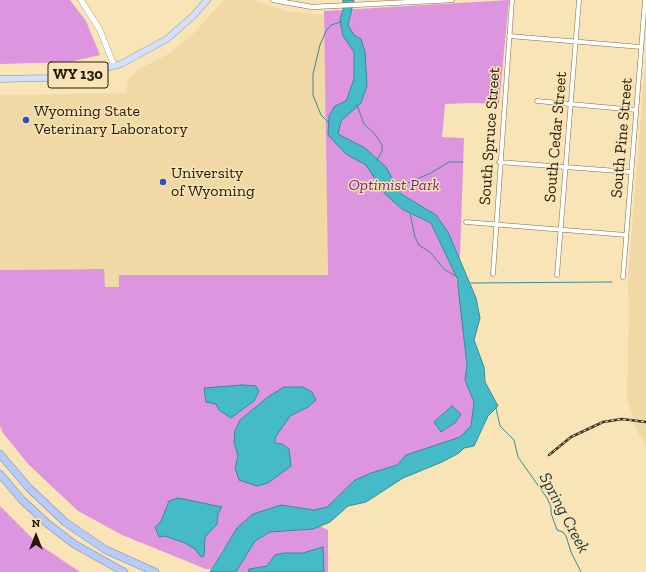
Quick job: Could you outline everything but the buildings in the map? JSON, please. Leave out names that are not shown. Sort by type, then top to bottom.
[{"type":"highway","points":[[0,449],[17,475]]},
{"type":"highway","points":[[0,454],[17,475],[48,507],[82,534],[106,550],[155,572]]},
{"type":"highway","points":[[0,474],[22,500],[48,524],[74,544],[124,572]]},
{"type":"main road","points":[[81,0],[98,24],[114,66]]},
{"type":"main road","name":"WY 130","points":[[0,79],[62,77],[95,72],[114,66],[146,52],[167,39],[194,15],[207,0]]},
{"type":"street","points":[[273,0],[305,7],[329,7],[452,0]]},
{"type":"street","name":"South Spruce Street","points":[[493,274],[499,162],[512,0]]},
{"type":"street","name":"South Cedar Street","points":[[557,275],[579,0]]},
{"type":"street","name":"South Pine Street","points":[[622,277],[645,0]]},
{"type":"street","points":[[509,36],[641,47]]},
{"type":"street","points":[[538,102],[636,110]]},
{"type":"street","points":[[499,162],[631,172]]},
{"type":"street","points":[[466,222],[626,235]]},
{"type":"shaded area","name":"University of Wyoming","points":[[224,0],[252,0],[287,11],[324,15],[328,275],[120,275],[119,287],[105,287],[103,269],[0,270],[0,95],[126,93],[128,79],[139,69],[168,54],[192,35]]},
{"type":"shaded area","points":[[646,53],[646,445],[637,431],[627,398],[629,311],[628,279]]},
{"type":"green space","points":[[0,0],[70,0],[86,21],[100,55],[70,62],[0,64]]},
{"type":"green space","name":"Optimist Park","points":[[509,0],[499,104],[445,104],[442,137],[464,138],[460,255],[457,273],[455,274],[461,306],[467,365],[465,380],[474,401],[471,426],[460,437],[406,455],[397,465],[355,480],[327,507],[314,510],[281,505],[253,514],[223,549],[211,569],[206,569],[122,535],[78,511],[28,464],[3,433],[0,426],[0,270],[104,269],[105,287],[119,287],[119,275],[328,275],[324,11]]},
{"type":"green space","points":[[0,506],[37,543],[80,572],[0,572]]},
{"type":"green space","points":[[320,526],[328,530],[328,572],[236,572],[255,541],[270,532],[312,529]]},
{"type":"water","points":[[343,0],[354,0],[348,25],[354,35],[361,39],[365,52],[367,86],[361,103],[341,121],[338,134],[365,148],[386,167],[401,194],[436,215],[448,232],[476,298],[480,318],[474,340],[484,367],[485,382],[498,406],[488,416],[474,446],[464,448],[459,453],[442,462],[403,478],[366,502],[348,506],[330,522],[313,529],[270,532],[255,541],[236,572],[210,572],[237,528],[253,514],[281,505],[314,510],[327,507],[355,480],[371,473],[397,465],[406,455],[460,437],[471,426],[474,402],[465,380],[467,365],[457,278],[431,223],[402,209],[385,194],[366,165],[346,154],[328,135],[329,116],[335,106],[346,101],[354,79],[354,52],[343,36],[340,20],[343,10]]},
{"type":"water","points":[[242,385],[256,386],[259,391],[254,401],[231,418],[219,410],[216,404],[206,402],[204,388]]},
{"type":"water","points":[[284,387],[303,387],[312,392],[316,400],[308,407],[290,416],[275,438],[275,443],[282,444],[289,449],[291,466],[268,483],[257,486],[239,480],[235,468],[238,456],[234,442],[235,431],[240,420],[268,397]]},
{"type":"water","points":[[452,406],[461,414],[456,422],[441,432],[434,422]]},
{"type":"water","points":[[178,498],[222,507],[218,514],[217,524],[205,537],[204,556],[201,557],[195,549],[185,543],[165,536],[159,537],[155,527],[161,521],[169,501]]},
{"type":"water","points":[[323,547],[324,572],[248,572],[249,569],[267,566],[275,555],[284,553],[303,553]]},
{"type":"waterway","points":[[329,123],[321,115],[313,95],[313,74],[320,45],[326,31],[331,25],[341,22]]},
{"type":"waterway","points":[[357,105],[364,124],[375,134],[382,145],[382,151],[377,160]]},
{"type":"waterway","points":[[400,190],[405,184],[431,173],[449,162],[463,162]]},
{"type":"waterway","points":[[410,213],[415,237],[419,245],[431,253],[444,269],[457,277]]},
{"type":"waterway","points":[[471,283],[612,282]]},
{"type":"waterway","name":"Spring Creek","points":[[496,408],[500,426],[514,440],[518,457],[547,498],[557,530],[563,532],[566,536],[571,552],[581,572]]},
{"type":"railway","points":[[549,455],[571,437],[603,422],[622,419],[646,422]]},
{"type":"place","name":"Wyoming State Veterinary Laboratory","points":[[26,120]]},
{"type":"place","name":"University of Wyoming","points":[[163,182]]}]
